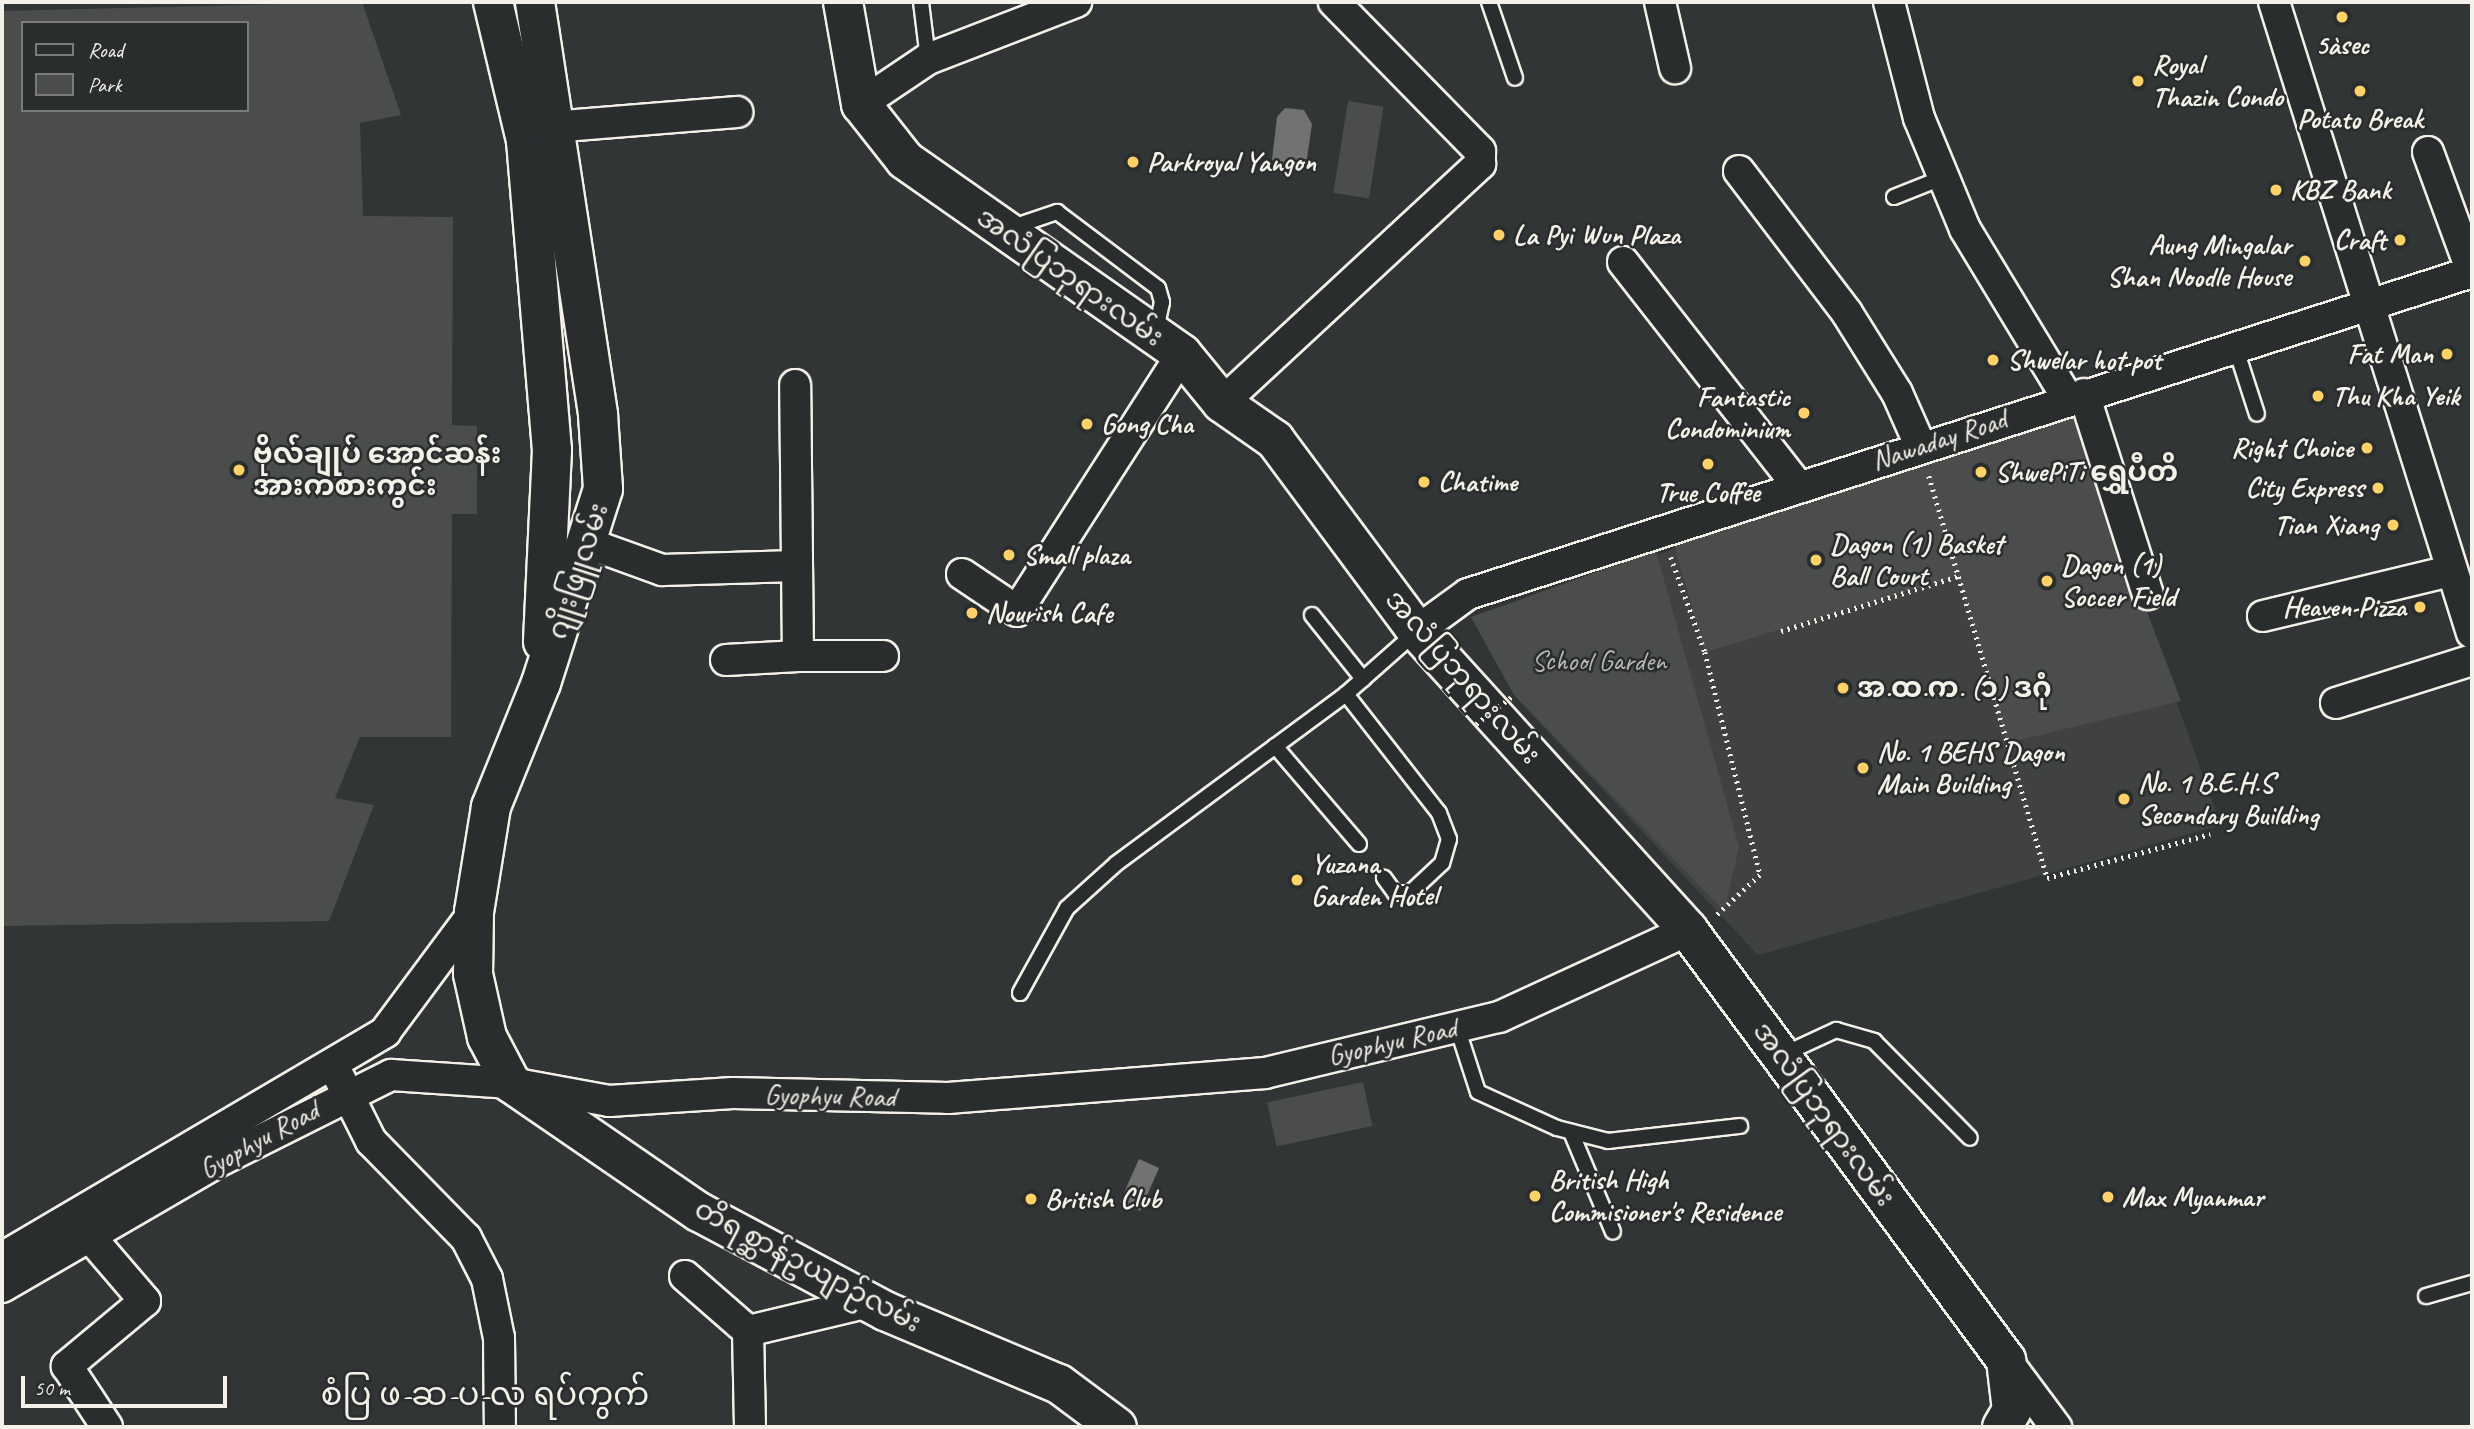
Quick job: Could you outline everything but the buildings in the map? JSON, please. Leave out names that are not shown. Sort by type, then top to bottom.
[{"type":"main road","points":[[493,2],[526,141],[552,450],[541,683]]},
{"type":"main road","name":"ဂျိုးဖြူလမ်း","points":[[511,1083],[487,1037],[473,974],[474,912],[491,807],[541,683],[590,544],[603,489],[598,415],[551,127],[535,2]]},
{"type":"main road","name":"အလံပြဘုရားလမ်း","points":[[843,2],[861,104],[905,160],[1169,345],[1222,403],[1275,440],[1417,631],[1688,930],[2006,1360],[2012,1410],[2002,1427]]},
{"type":"main road","name":"တိရစ္ဆာန်ဥယျာဉ်လမ်း","points":[[511,1083],[699,1212],[870,1302],[1059,1384],[1117,1427]]},
{"type":"street","points":[[861,104],[928,60],[1076,2]]},
{"type":"street","points":[[1222,403],[1480,164],[1480,151],[1334,2]]},
{"type":"street","points":[[1660,2],[1675,68]]},
{"type":"street","points":[[1889,2],[1942,178],[1973,246],[2076,396],[2148,594]]},
{"type":"street","points":[[2274,2],[2370,304],[2450,571],[2471,627]]},
{"type":"street","points":[[551,127],[737,112]]},
{"type":"street","points":[[2428,152],[2472,272]]},
{"type":"street","points":[[1739,172],[1847,313],[1898,393],[1920,445]]},
{"type":"street","points":[[1623,262],[1797,485]]},
{"type":"street","name":"Nawaday Road","points":[[1417,631],[1468,594],[1920,445],[2472,272]]},
{"type":"street","points":[[962,574],[1017,611],[1169,345]]},
{"type":"street","points":[[795,385],[798,656]]},
{"type":"street","points":[[590,544],[662,570],[796,566]]},
{"type":"street","points":[[2263,616],[2450,571]]},
{"type":"street","points":[[726,660],[798,656],[883,656]]},
{"type":"street","points":[[2336,703],[2472,660]]},
{"type":"street","name":"Gyophyu Road","points":[[2,1258],[385,1032],[474,912]]},
{"type":"street","name":"Gyophyu Road","points":[[2,1287],[347,1091],[391,1075],[511,1083],[608,1101],[733,1093],[948,1098],[1265,1073],[1499,1017],[1688,930]]},
{"type":"street","points":[[332,1065],[347,1091],[354,1117],[371,1141],[466,1237],[487,1279],[499,1338],[500,1427]]},
{"type":"street","points":[[91,1238],[145,1301],[67,1366],[107,1427]]},
{"type":"street","points":[[685,1276],[748,1331],[750,1427]]},
{"type":"street","points":[[748,1331],[870,1302]]},
{"type":"street","points":[[2006,1360],[2056,1427]]},
{"type":"lane","points":[[921,2],[928,60]]},
{"type":"lane","points":[[1489,2],[1515,78]]},
{"type":"lane","points":[[1894,197],[1942,178]]},
{"type":"lane","points":[[2235,346],[2257,414]]},
{"type":"lane","points":[[1311,615],[1363,679]]},
{"type":"lane","points":[[1020,993],[1067,908],[1117,863],[1346,694],[1417,631]]},
{"type":"lane","points":[[1346,694],[1439,813],[1449,839],[1442,863],[1410,893],[1395,893],[1384,878]]},
{"type":"lane","points":[[1275,746],[1359,844]]},
{"type":"lane","points":[[1457,1027],[1478,1091],[1571,1132],[1608,1141],[1740,1126]]},
{"type":"lane","points":[[1781,1055],[1836,1030],[1874,1041],[1970,1138]]},
{"type":"lane","points":[[1571,1132],[1613,1232]]},
{"type":"lane","points":[[2426,1296],[2472,1283]]},
{"type":"path","points":[[1920,445],[2047,878],[2210,834]]},
{"type":"path","points":[[1661,529],[1705,652],[1760,875],[1724,911],[1688,930]]},
{"type":"path","points":[[1781,631],[1959,576]]},
{"type":"path","points":[[1476,724],[1514,695]]},
{"type":"shaded area","points":[[1285,108],[1304,110],[1312,124],[1306,165],[1297,169],[1272,160],[1277,117]]},
{"type":"shaded area","name":"အ.ထ.က. (၁) ဒဂုံ","points":[[2072,415],[2221,825],[1758,955],[1514,695],[1471,617]]},
{"type":"shaded area","points":[[1139,1159],[1159,1168],[1140,1211],[1120,1202]]},
{"type":"green space","name":"ဗိုလ်ချုပ် အောင်ဆန်း အားကစားကွင်း","points":[[362,2],[401,115],[360,123],[363,216],[453,217],[452,425],[477,426],[477,514],[452,514],[451,737],[360,737],[335,798],[374,805],[329,921],[2,926],[2,11]]},
{"type":"green space","points":[[1348,101],[1384,107],[1369,198],[1333,193]]},
{"type":"green space","name":"Dagon (1) Soccer Field","points":[[2072,415],[2181,701],[2007,743],[1958,576],[1705,652],[1674,545]]},
{"type":"green space","name":"School Garden","points":[[1656,551],[1739,847],[1724,911],[1514,695],[1471,617]]},
{"type":"green space","points":[[1363,1082],[1372,1126],[1276,1146],[1267,1102]]},
{"type":"place","name":"5àsec","points":[[2342,17]]},
{"type":"place","name":"Royal Thazin Condo","points":[[2138,81]]},
{"type":"place","name":"Potato Break","points":[[2360,91]]},
{"type":"place","name":"Parkroyal Yangon","points":[[1133,162]]},
{"type":"place","name":"KBZ Bank","points":[[2276,190]]},
{"type":"place","name":"La Pyi Wun Plaza","points":[[1499,235]]},
{"type":"place","name":"Craft","points":[[2400,240]]},
{"type":"place","name":"Aung Mingalar Shan Noodle House","points":[[2305,261]]},
{"type":"place","name":"Fat Man","points":[[2447,354]]},
{"type":"place","name":"Shwelar hot pot","points":[[1993,360]]},
{"type":"place","name":"Thu Kha Yeik","points":[[2318,396]]},
{"type":"place","name":"Fantastic Condominium","points":[[1804,413]]},
{"type":"place","name":"Gong Cha","points":[[1087,424]]},
{"type":"place","name":"Right Choice","points":[[2367,448]]},
{"type":"place","name":"True Coffee","points":[[1708,464]]},
{"type":"place","name":"ဗိုလ်ချုပ် အောင်ဆန်း အားကစားကွင်း","points":[[239,470]]},
{"type":"place","name":"ShwePiTi ရွှေပီတိ","points":[[1981,472]]},
{"type":"place","name":"Chatime","points":[[1424,482]]},
{"type":"place","name":"City Express","points":[[2378,488]]},
{"type":"place","name":"Tian Xiang","points":[[2393,525]]},
{"type":"place","name":"Small plaza","points":[[1009,555]]},
{"type":"place","name":"Dagon (1) Basket Ball Court","points":[[1816,560]]},
{"type":"place","name":"Dagon (1) Soccer Field","points":[[2047,581]]},
{"type":"place","name":"Heaven Pizza","points":[[2420,607]]},
{"type":"place","name":"Nourish Cafe","points":[[972,613]]},
{"type":"place","name":"အ.ထ.က. (၁) ဒဂုံ","points":[[1843,688]]},
{"type":"place","name":"No. 1 BEHS Dagon Main Building","points":[[1863,768]]},
{"type":"place","name":"No. 1 B.E.H.S Secondary Building","points":[[2124,799]]},
{"type":"place","name":"Yuzana Garden Hotel","points":[[1297,880]]},
{"type":"place","name":"British High Commisioner's Residence","points":[[1535,1196]]},
{"type":"place","name":"Max Myanmar","points":[[2108,1197]]},
{"type":"place","name":"British Club","points":[[1031,1199]]},
{"type":"district","name":"စံပြ ဖ-ဆ-ပ-လ ရပ်ကွက်","points":[[485,1395]]}]
